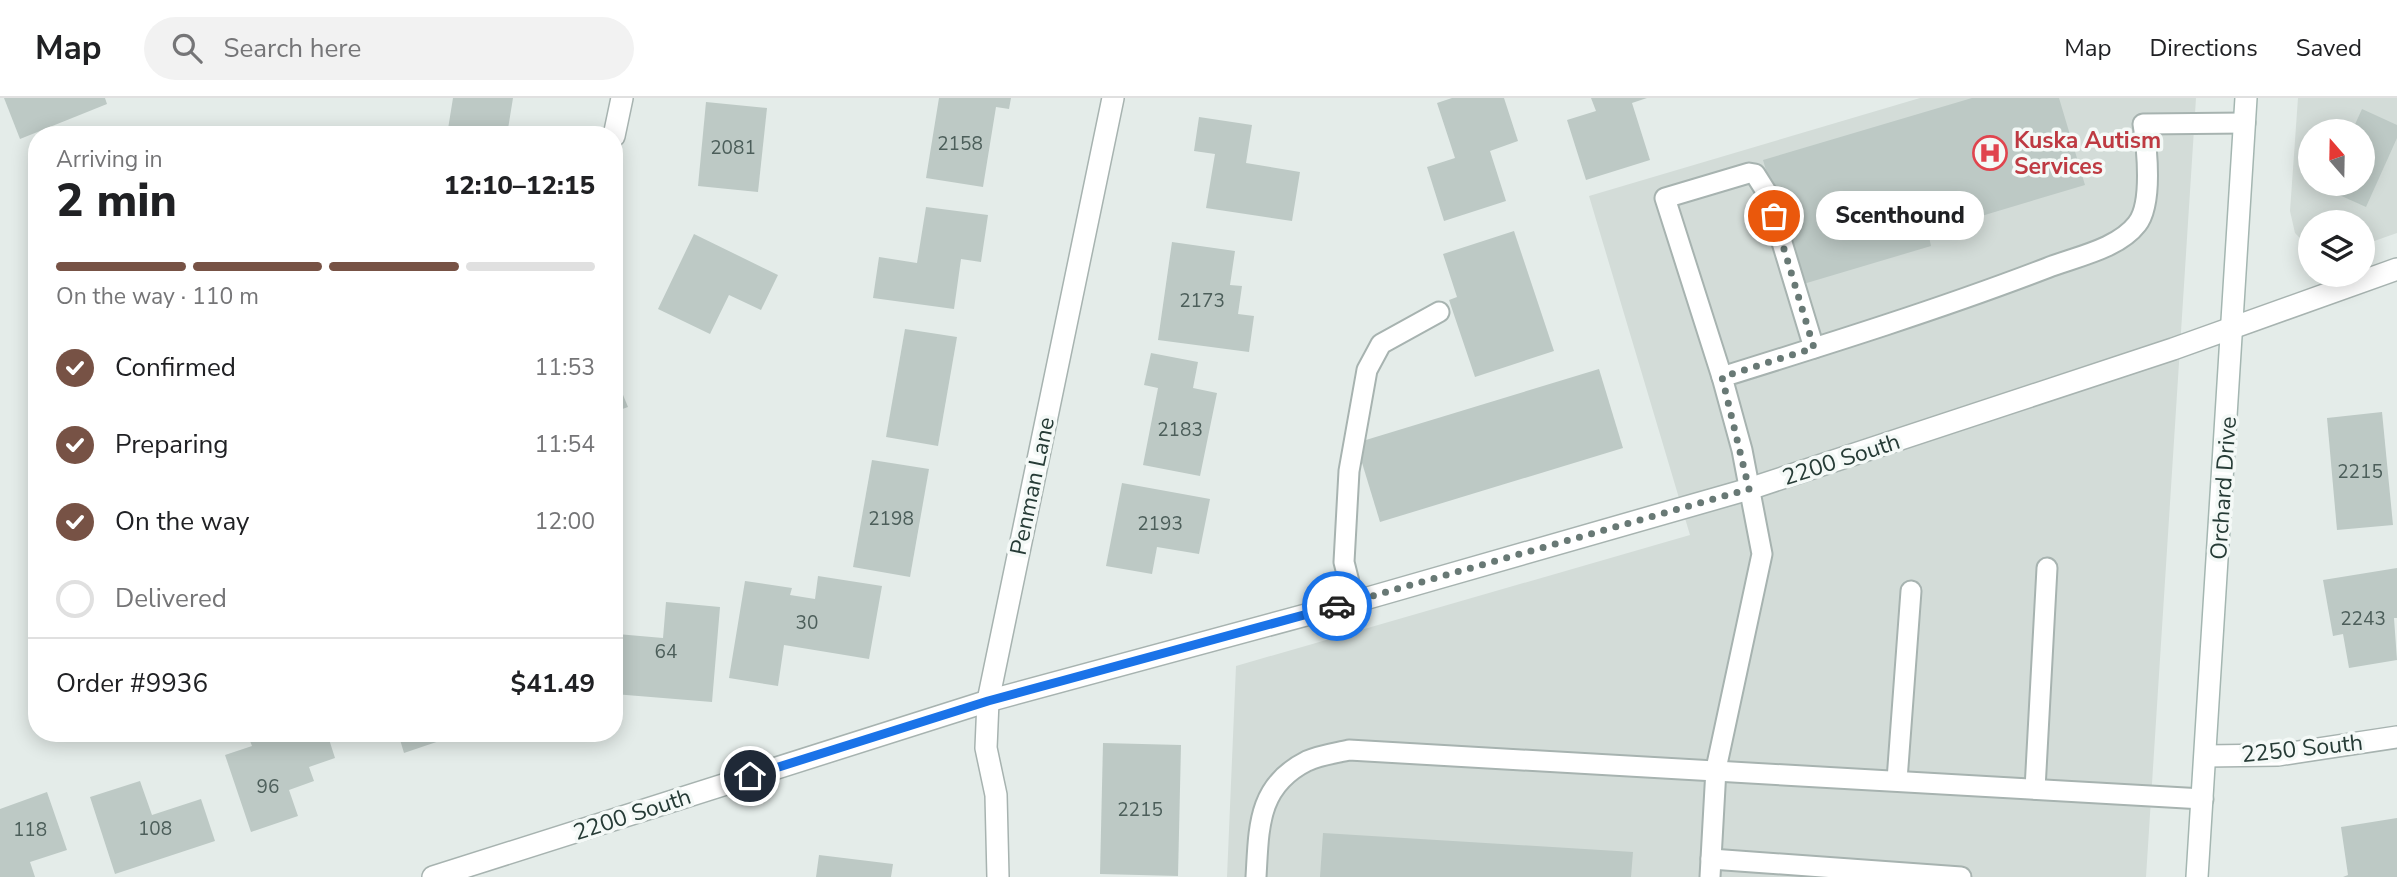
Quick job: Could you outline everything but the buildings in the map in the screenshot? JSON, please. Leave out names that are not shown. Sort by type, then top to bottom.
[{"type":"street","points":[[616,126],[622,98]]},
{"type":"street","name":"Penman Lane","points":[[998,877],[996,795],[986,748],[988,701],[1113,98]]},
{"type":"street","name":"Orchard Drive","points":[[2197,877],[2246,98]]},
{"type":"street","name":"2200 South","points":[[433,877],[988,701],[1354,602],[1749,489],[2397,270]]},
{"type":"street","name":"2250 South","points":[[2206,756],[2278,755],[2397,737]]},
{"type":"lane","points":[[1722,377],[1971,297],[2118,241],[2139,223],[2145,194],[2148,154],[2143,124],[2245,123]]},
{"type":"lane","points":[[1814,348],[1767,193],[1755,174],[1749,173],[1665,198],[1722,377],[1762,554],[1716,769],[1711,868],[1961,877]]},
{"type":"lane","points":[[1354,602],[1344,562],[1346,523],[1349,471],[1367,370],[1381,344],[1439,312]]},
{"type":"lane","points":[[2035,789],[2047,568]]},
{"type":"lane","points":[[1897,780],[1911,591]]},
{"type":"lane","points":[[1256,877],[1260,814],[1276,784],[1308,761],[1349,750],[2203,799]]},
{"type":"shaded area","points":[[1920,98],[2196,98],[2146,877],[1227,877],[1236,666],[1690,535],[1589,196]]},
{"type":"shaded area","points":[[2298,98],[2397,98],[2397,233],[2375,241],[2375,210],[2298,210],[2298,236],[2290,211]]},
{"type":"way so far","points":[[1337,606],[1749,489],[1742,450],[1722,377],[1814,348],[1774,216]]},
{"type":"place","name":"Kuska Autism Services","points":[[1990,153]]},
{"type":"place","name":"Scenthound","points":[[1774,216]]},
{"type":"route","points":[[750,776],[988,701],[1337,606]]}]
